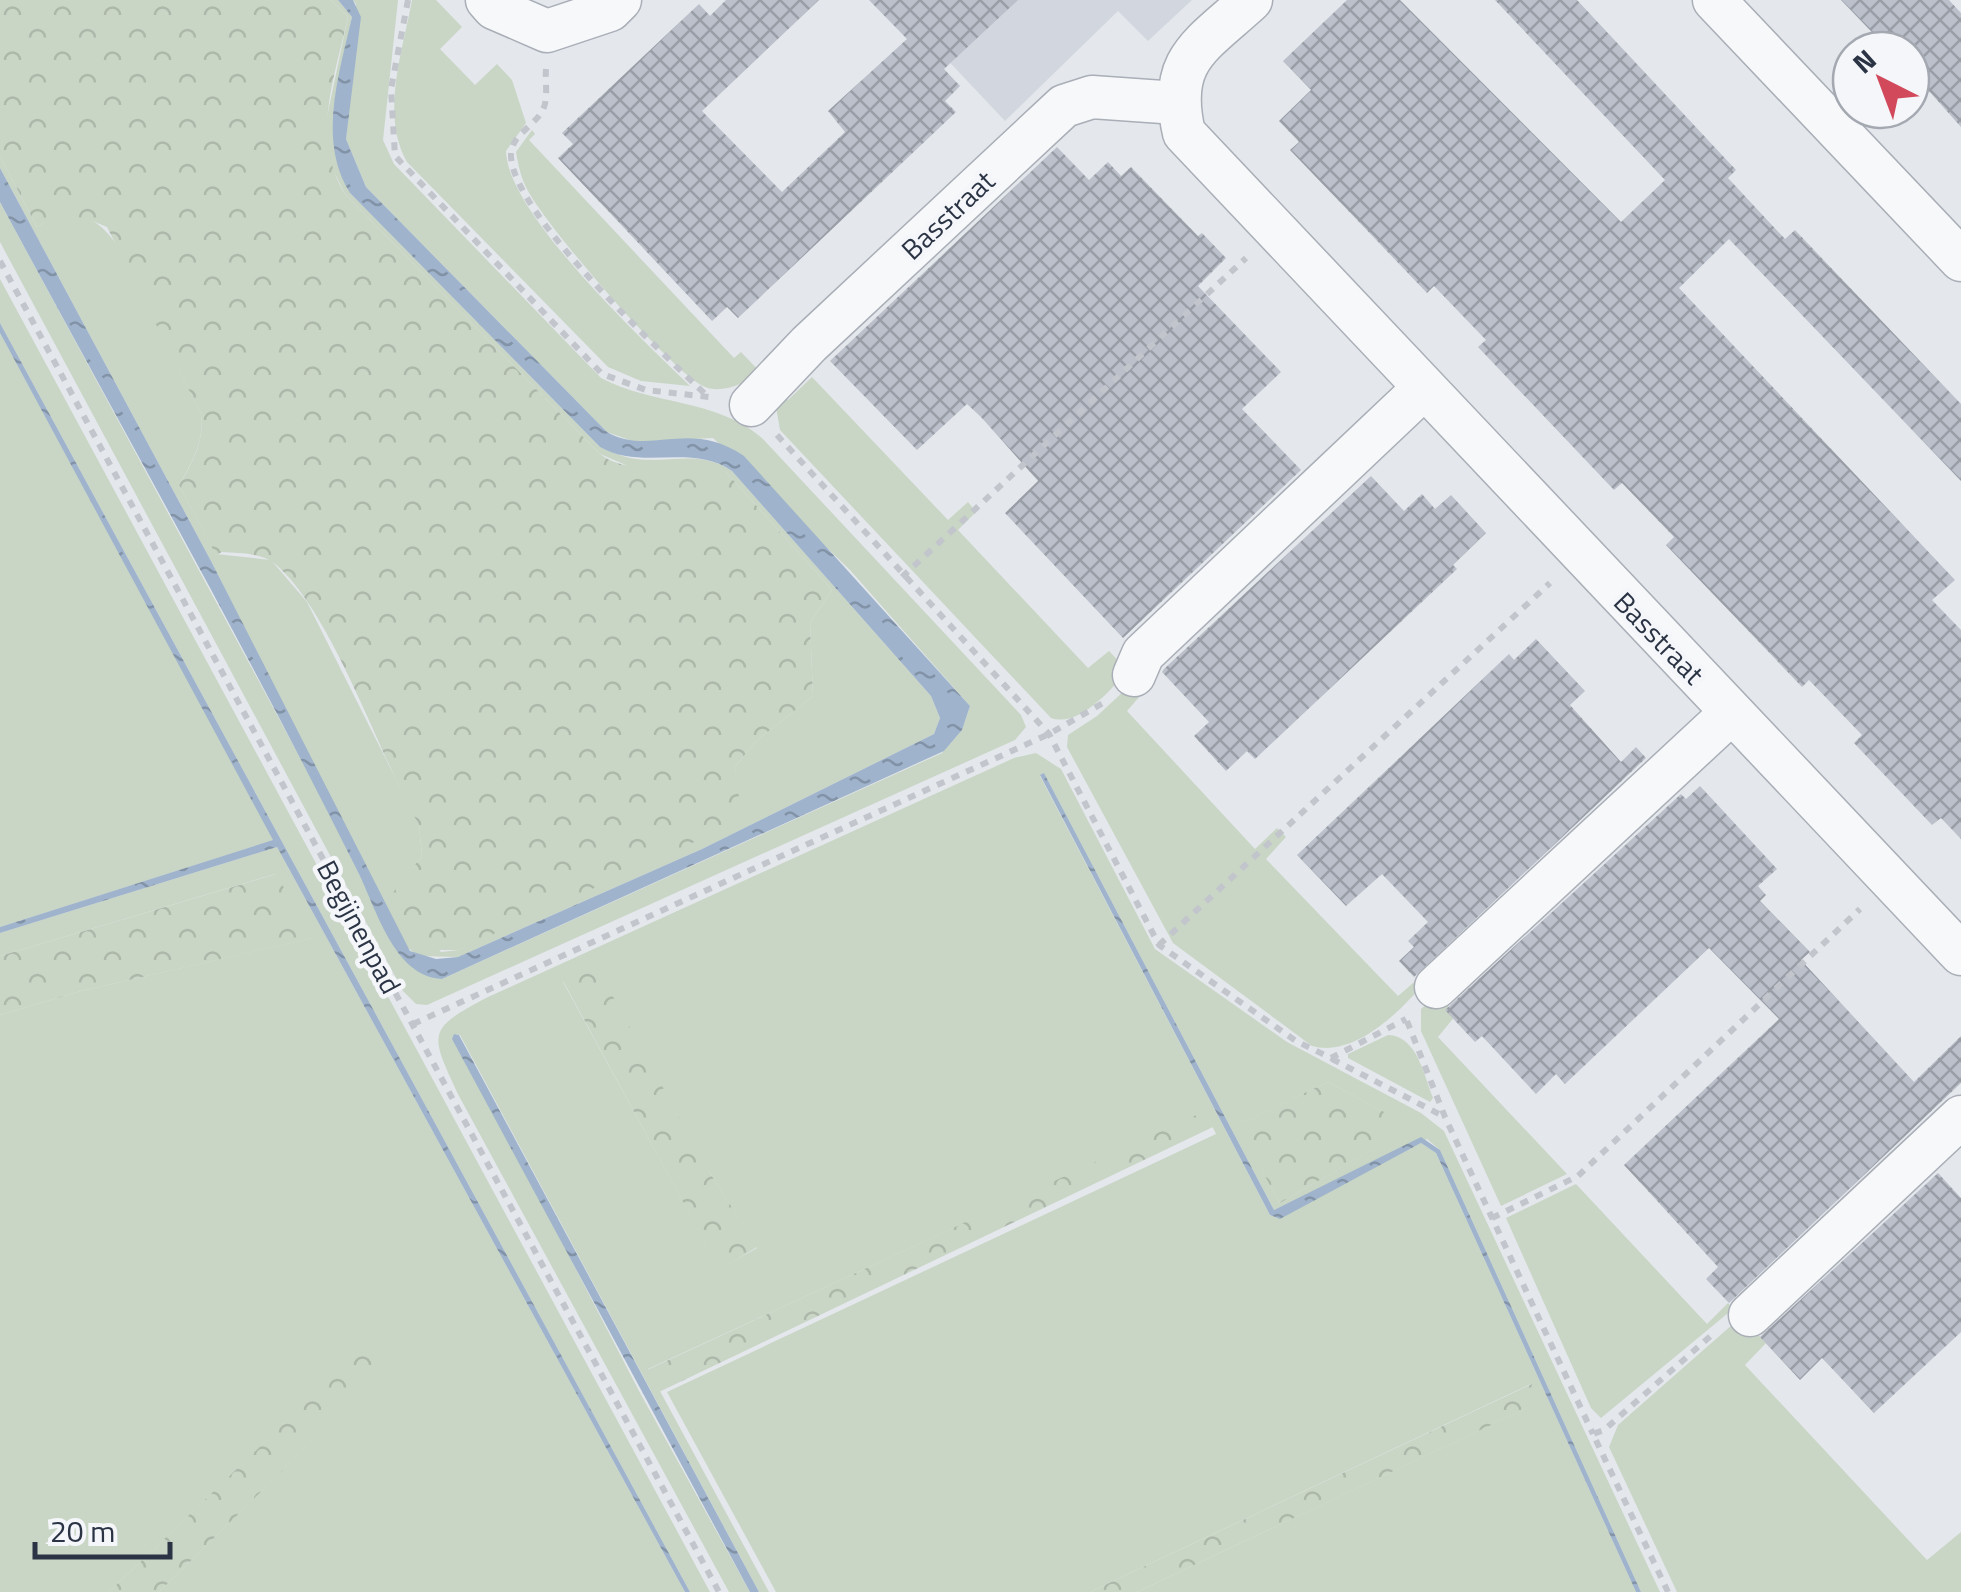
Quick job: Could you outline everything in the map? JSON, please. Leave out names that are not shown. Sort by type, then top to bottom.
[{"type":"street","points":[[487,0],[494,8],[547,31],[610,10],[620,0]]},
{"type":"street","points":[[1177,104],[1179,79],[1192,55],[1251,0]]},
{"type":"street","points":[[1714,0],[1958,250]]},
{"type":"street","name":"Basstraat","points":[[751,405],[809,344],[1064,106],[1092,97],[1177,104],[1184,134],[1579,556],[1961,954]]},
{"type":"street","points":[[1134,676],[1143,654],[1423,388]]},
{"type":"street","points":[[1436,987],[1731,713]]},
{"type":"street","points":[[1750,1315],[1961,1117]]},
{"type":"path","points":[[408,0],[391,89],[395,156],[602,374],[646,390],[751,405],[902,577],[1049,734],[1159,945],[1296,1041],[1444,1117]]},
{"type":"path","points":[[547,31],[544,108],[516,140],[510,155],[519,185],[544,224],[708,397]]},
{"type":"path","points":[[902,577],[1276,231]]},
{"type":"path","name":"Begijnenpad","points":[[0,261],[719,1592]]},
{"type":"path","points":[[1159,945],[1579,556]]},
{"type":"path","points":[[412,1024],[1049,734],[1092,713],[1134,676]]},
{"type":"path","points":[[1492,1218],[1578,1176],[1891,880]]},
{"type":"path","points":[[1331,1058],[1406,1018],[1436,987]]},
{"type":"path","points":[[1406,1018],[1444,1117],[1668,1592]]},
{"type":"path","points":[[1593,1434],[1604,1430],[1738,1312],[1750,1315]]},
{"type":"shaded area","points":[[891,0],[1192,0],[1148,41],[1118,11],[1005,121]]},
{"type":"green space","points":[[0,0],[331,0],[348,17],[332,85],[327,129],[335,173],[345,194],[600,454],[629,466],[694,464],[726,472],[832,590],[810,622],[813,696],[755,742],[735,767],[742,820],[459,950],[432,950],[406,941],[387,900],[422,856],[419,825],[335,649],[316,614],[274,563],[249,554],[216,555],[179,485],[199,442],[201,414],[107,227],[72,216],[54,218],[37,227],[0,156]]},
{"type":"green space","points":[[331,0],[338,0],[352,17],[335,109],[350,193],[600,447],[643,460],[707,460],[732,471],[931,696],[940,718],[934,734],[702,849],[458,957],[418,956],[402,943],[211,561],[0,168],[0,156],[37,227],[63,215],[85,217],[105,231],[121,252],[201,414],[199,442],[179,485],[216,554],[271,560],[307,602],[419,825],[422,856],[393,894],[441,952],[459,950],[737,800],[735,767],[755,742],[813,696],[810,622],[832,590],[726,472],[633,468],[600,454],[345,194],[330,164],[324,131],[348,17]]},
{"type":"green space","points":[[353,0],[398,0],[383,140],[394,164],[601,378],[642,394],[724,416],[762,438],[1021,715],[1026,727],[1015,740],[427,1005],[416,1004],[403,991],[0,242],[0,202],[316,787],[396,948],[402,957],[442,979],[942,753],[962,730],[970,706],[850,570],[713,438],[635,442],[607,432],[366,187],[346,139],[356,4]]},
{"type":"green space","points":[[412,0],[436,0],[462,27],[440,49],[475,85],[497,64],[512,80],[526,123],[506,151],[512,177],[529,208],[581,275],[690,386],[641,381],[608,367],[407,162],[399,144],[394,103]]},
{"type":"green space","points":[[532,130],[535,134],[529,140],[734,358],[741,352],[760,372],[733,387],[703,386],[637,326],[557,233],[527,189],[516,152]]},
{"type":"green space","points":[[0,279],[710,1592],[690,1592],[0,323]]},
{"type":"green space","points":[[0,333],[274,840],[0,927]]},
{"type":"green space","points":[[812,377],[948,520],[968,502],[976,512],[958,530],[1088,668],[1109,651],[1128,671],[1104,696],[1072,717],[1051,718],[780,430],[776,407],[783,396],[788,400]]},
{"type":"green space","points":[[1137,679],[1146,689],[1127,711],[1255,849],[1277,828],[1286,837],[1266,859],[1398,996],[1420,977],[1425,982],[1390,1018],[1360,1039],[1328,1048],[1312,1046],[1173,943],[1067,747],[1068,735],[1097,716]]},
{"type":"green space","points":[[1036,753],[1061,769],[1155,949],[1287,1042],[1421,1113],[1444,1131],[1660,1592],[1641,1592],[1440,1150],[1427,1139],[1274,1210],[1044,773],[1040,776],[1270,1215],[1277,1218],[1421,1143],[1436,1153],[1636,1592],[1137,1592],[1539,1402],[1531,1384],[1090,1592],[776,1592],[667,1392],[1216,1134],[1205,1112],[648,1369],[769,1592],[759,1592],[460,1035],[454,1034],[639,1391],[750,1592],[729,1592],[459,1096],[442,1059],[439,1035],[453,1018],[488,997],[1014,758]],"holes":[[[562,980],[710,1173],[757,1248],[720,1269]],[[1328,1082],[1411,1127],[1280,1203],[1237,1125]]]},
{"type":"green space","points":[[277,847],[685,1592],[159,1592],[394,1360],[373,1339],[109,1592],[0,1592],[0,1015],[81,991],[312,938],[275,874],[0,956],[0,933]]},
{"type":"green space","points":[[276,874],[313,938],[81,991],[0,1015],[0,956]]},
{"type":"green space","points":[[595,964],[710,1173],[757,1247],[720,1270],[562,979]]},
{"type":"green space","points":[[1437,994],[1456,1015],[1438,1037],[1567,1174],[1501,1206],[1421,1031],[1421,1009]]},
{"type":"green space","points":[[1388,1035],[1398,1037],[1413,1049],[1433,1098],[1430,1102],[1348,1058],[1348,1054]]},
{"type":"green space","points":[[1328,1082],[1412,1127],[1280,1203],[1236,1125]]},
{"type":"green space","points":[[1205,1111],[1213,1127],[659,1392],[647,1370]]},
{"type":"green space","points":[[1576,1184],[1707,1324],[1728,1303],[1733,1309],[1601,1418],[1591,1408],[1506,1218]]},
{"type":"green space","points":[[1741,1317],[1766,1343],[1745,1365],[1927,1560],[1961,1532],[1961,1592],[1677,1592],[1609,1447],[1618,1425]]},
{"type":"green space","points":[[373,1338],[395,1360],[159,1592],[109,1592]]},
{"type":"green space","points":[[1532,1384],[1540,1402],[1137,1592],[1090,1592]]},
{"type":"water","points":[[338,0],[353,0],[361,17],[346,139],[366,187],[607,432],[639,441],[705,440],[744,456],[970,706],[962,730],[944,751],[442,979],[411,966],[389,938],[271,703],[0,202],[0,168],[211,561],[410,951],[436,959],[458,957],[702,849],[934,734],[940,718],[931,696],[732,471],[700,459],[632,457],[600,447],[350,193],[340,173],[333,129],[337,84],[352,17]]},
{"type":"water","points":[[0,323],[690,1592],[685,1592],[277,847],[0,933],[0,927],[273,840],[0,333]]},
{"type":"water","points":[[1044,773],[1274,1210],[1421,1137],[1440,1150],[1641,1592],[1636,1592],[1436,1153],[1421,1143],[1280,1219],[1270,1215],[1040,775]]},
{"type":"water","points":[[454,1034],[459,1035],[759,1592],[750,1592],[452,1039]]},
{"type":"building","points":[[726,0],[819,0],[702,111],[782,192],[845,132],[828,111],[907,39],[869,0],[1018,0],[944,69],[960,86],[945,101],[956,112],[738,318],[727,307],[712,321],[558,158],[573,144],[562,133],[699,4],[710,16]]},
{"type":"building","points":[[1347,0],[1400,0],[1621,222],[1665,180],[1495,0],[1577,0],[1736,170],[1728,178],[1785,239],[1795,230],[1961,404],[1961,481],[1729,239],[1679,288],[1955,580],[1932,600],[1961,630],[1961,839],[1941,818],[1932,825],[1854,743],[1862,735],[1809,680],[1802,687],[1666,545],[1674,537],[1622,483],[1614,490],[1478,347],[1486,340],[1434,286],[1427,293],[1290,150],[1299,142],[1279,121],[1311,90],[1283,61]]},
{"type":"building","points":[[1841,0],[1949,0],[1961,13],[1961,127],[1931,93],[1931,30],[1870,30]]},
{"type":"building","points":[[1057,147],[1089,180],[1108,162],[1121,176],[1131,167],[1198,236],[1202,233],[1226,258],[1198,286],[1281,372],[1242,409],[1301,470],[1123,638],[1005,513],[1038,481],[981,417],[967,404],[917,450],[830,361]]},
{"type":"building","points":[[1371,476],[1404,511],[1422,494],[1435,509],[1451,495],[1486,533],[1453,565],[1457,569],[1255,759],[1247,751],[1226,771],[1194,736],[1209,722],[1162,672]]},
{"type":"building","points":[[1536,639],[1585,691],[1570,705],[1621,762],[1636,747],[1646,758],[1414,977],[1399,961],[1414,947],[1408,941],[1428,922],[1382,874],[1346,906],[1297,855],[1509,654],[1514,660]]},
{"type":"building","points":[[1700,786],[1777,869],[1758,886],[1766,895],[1760,901],[1810,952],[1801,960],[1914,1082],[1961,1036],[1961,1083],[1729,1303],[1706,1279],[1718,1267],[1624,1165],[1779,1019],[1709,948],[1565,1084],[1556,1074],[1536,1094],[1482,1036],[1475,1042],[1445,1010],[1681,794],[1686,799]]},
{"type":"building","points":[[1938,1173],[1961,1198],[1961,1332],[1874,1413],[1822,1358],[1800,1380],[1760,1337]]}]
